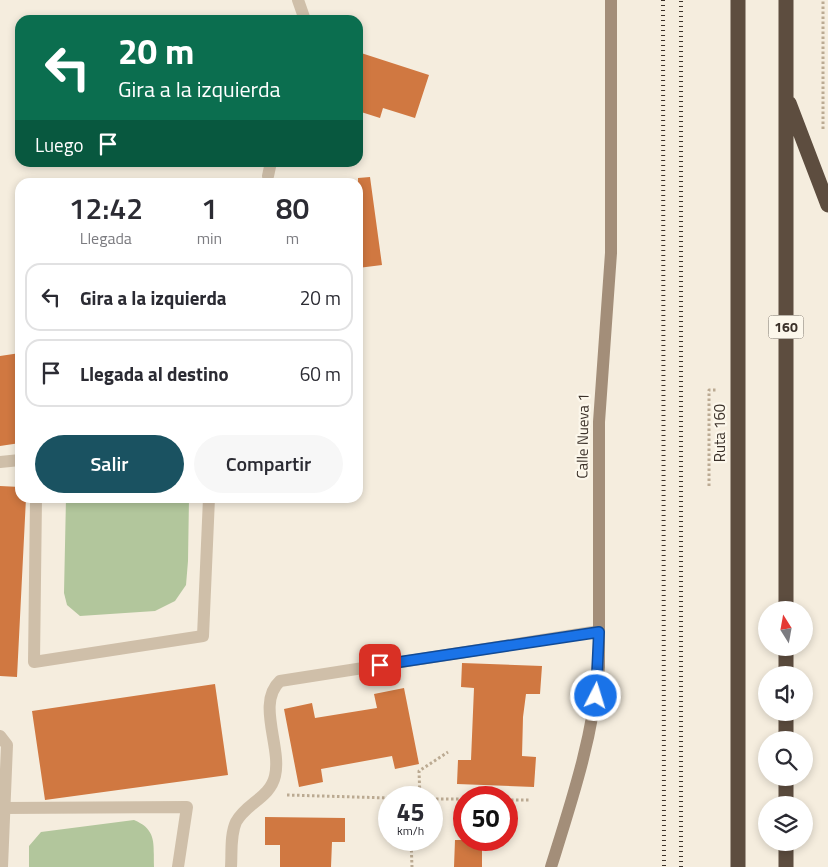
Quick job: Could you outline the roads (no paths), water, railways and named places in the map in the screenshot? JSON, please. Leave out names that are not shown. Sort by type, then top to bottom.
[{"type":"highway","name":"Ruta 160","points":[[738,0],[738,867]]},
{"type":"highway","name":"160","points":[[786,0],[786,601]]},
{"type":"highway","points":[[786,95],[828,205]]},
{"type":"highway","points":[[786,851],[786,867]]},
{"type":"main road","name":"Calle Nueva 1","points":[[551,867],[573,801],[591,731],[599,667],[599,422],[612,253],[611,0]]},
{"type":"lane","points":[[298,0],[302,15]]},
{"type":"lane","points":[[268,176],[269,167]]},
{"type":"lane","points":[[0,462],[15,460]]},
{"type":"lane","points":[[36,503],[34,662],[203,636],[209,503]]},
{"type":"lane","points":[[231,867],[233,835],[237,821],[246,809],[266,794],[273,783],[276,768],[270,701],[274,687],[280,681],[599,632]]},
{"type":"lane","points":[[0,736],[8,745],[2,867]]},
{"type":"lane","points":[[4,808],[187,807],[178,867]]},
{"type":"railway","points":[[663,0],[664,867]]},
{"type":"railway","points":[[681,0],[681,867]]}]
